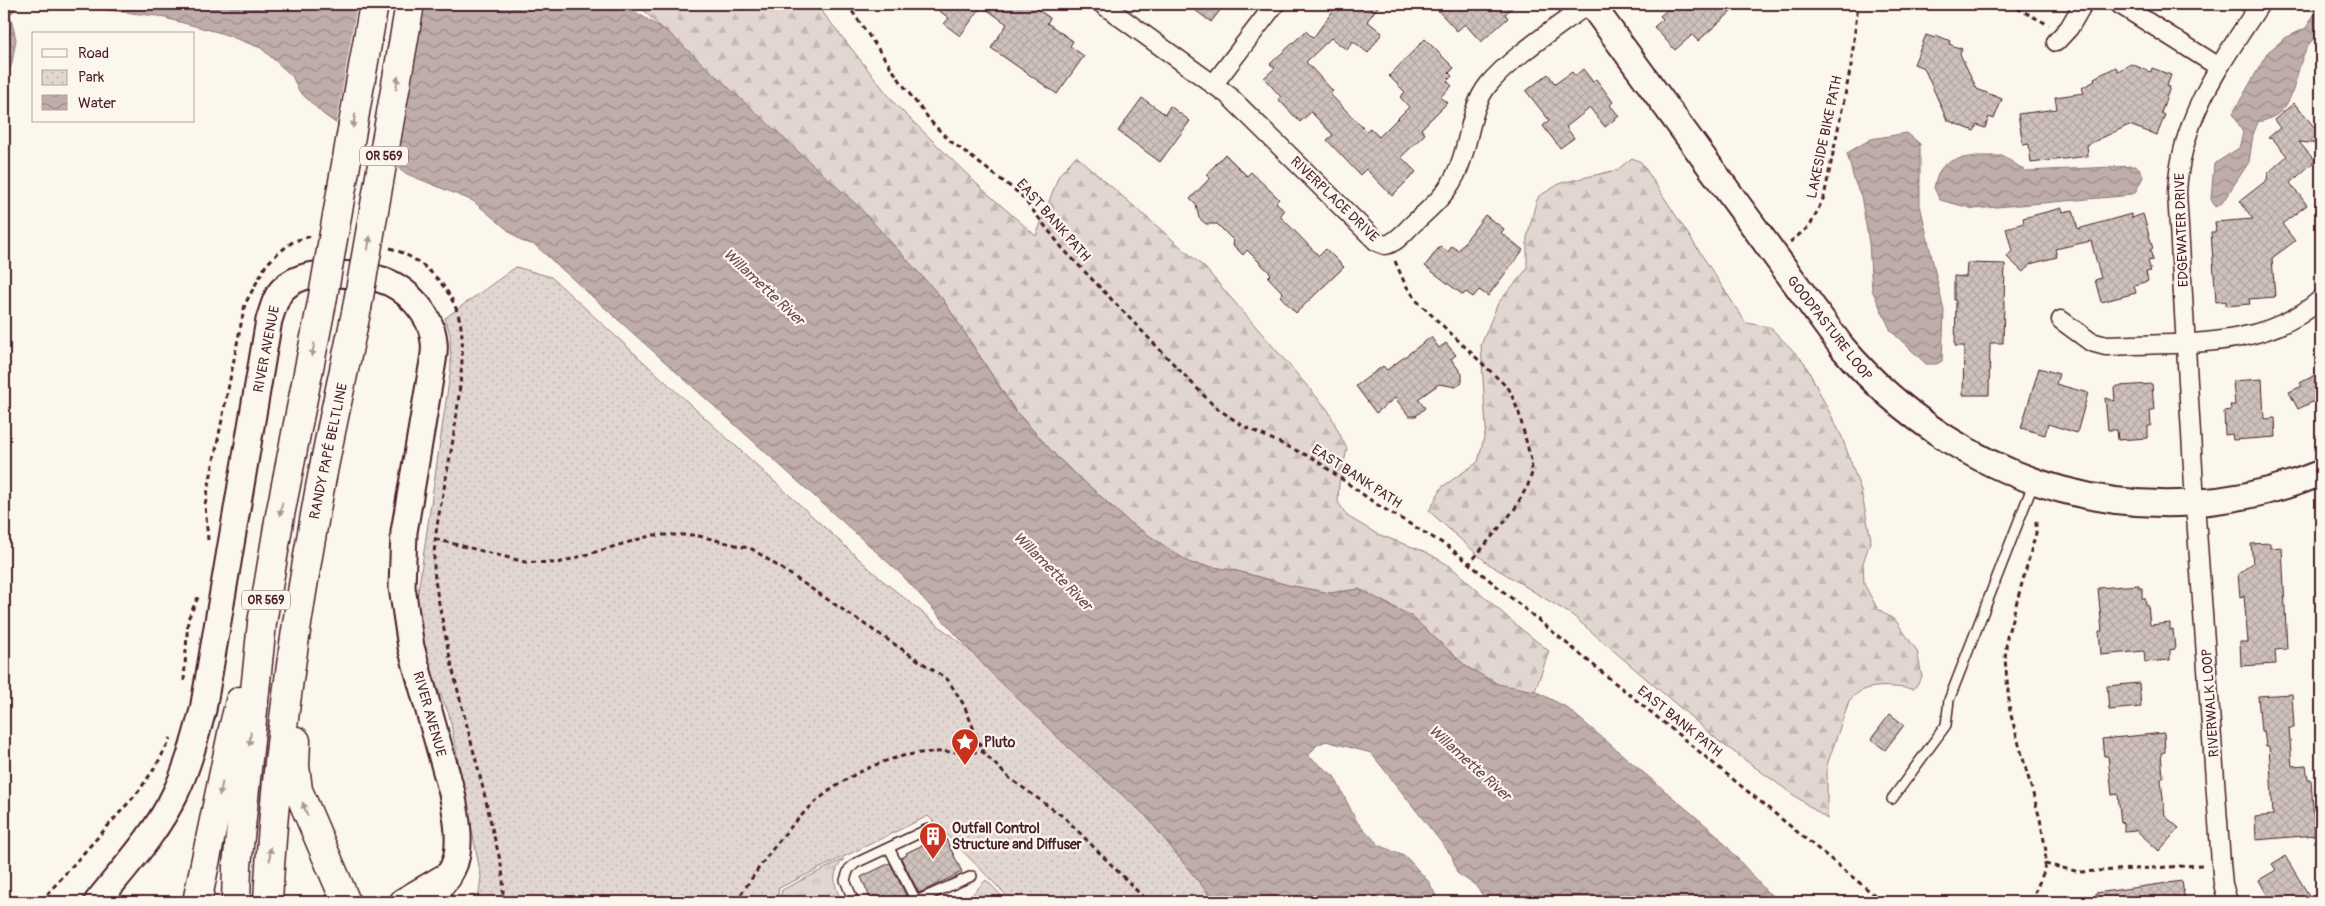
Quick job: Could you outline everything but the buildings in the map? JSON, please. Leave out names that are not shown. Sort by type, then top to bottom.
[{"type":"highway","name":"OR 569","points":[[236,902],[237,866],[262,623],[280,516],[322,302],[374,4]]},
{"type":"highway","name":"RANDY PAPÉ BELTLINE","points":[[268,902],[272,825],[282,729],[313,526],[357,308],[410,4]]},
{"type":"highway","points":[[336,413],[324,535],[297,726],[295,766],[298,790],[329,867],[346,902]]},
{"type":"highway","points":[[198,902],[233,728],[262,623]]},
{"type":"highway","points":[[329,867],[366,902]]},
{"type":"highway","points":[[404,902],[447,877]]},
{"type":"street","name":"RIVERPLACE DRIVE","points":[[1102,4],[1213,84],[1242,108],[1377,242],[1388,244],[1437,202],[1451,185],[1464,155],[1477,104],[1488,86],[1504,69],[1590,4]]},
{"type":"street","points":[[1213,84],[1275,4]]},
{"type":"street","name":"GOODPASTURE LOOP","points":[[1590,4],[1842,347],[1878,388],[1921,423],[1952,444],[2003,470],[2034,482],[2115,501],[2195,503],[2271,490],[2321,473]]},
{"type":"street","points":[[2060,38],[2083,4]]},
{"type":"street","points":[[2119,4],[2219,67]]},
{"type":"street","name":"EDGEWATER DRIVE","points":[[2195,503],[2177,205],[2179,162],[2197,106],[2219,67],[2260,4]]},
{"type":"street","name":"RIVER AVENUE","points":[[97,902],[153,832],[175,795],[190,757],[203,710],[269,320],[276,297],[284,288],[297,280],[313,274],[346,274],[379,279],[397,287],[422,311],[434,341],[433,361],[404,532],[402,587],[411,647],[457,815],[454,865],[429,902]]},
{"type":"street","points":[[2060,320],[2099,345],[2235,339],[2257,334],[2291,320],[2321,299]]},
{"type":"street","name":"RIVERWALK LOOP","points":[[2195,503],[2221,863],[2224,891],[2228,902]]},
{"type":"lane","points":[[1892,799],[1946,725],[1949,700],[2034,482]]},
{"type":"lane","points":[[854,902],[846,883],[846,874],[856,863],[928,830]]},
{"type":"lane","points":[[889,848],[916,901],[920,902],[972,876]]},
{"type":"path","name":"EAST BANK PATH","points":[[847,4],[908,92],[933,124],[955,145],[1020,194],[1063,249],[1215,407],[1245,427],[1313,458],[1376,504],[1436,537],[1883,902]]},
{"type":"path","name":"LAKESIDE BIKE PATH","points":[[1774,255],[1810,226],[1824,197],[1834,160],[1851,66],[1858,4]]},
{"type":"path","points":[[2009,4],[2060,38]]},
{"type":"path","points":[[1388,244],[1405,284],[1416,301],[1509,389],[1516,404],[1531,460],[1532,473],[1522,498],[1470,563]]},
{"type":"path","points":[[2023,508],[2034,512],[2036,533],[2007,637],[2006,679],[2010,712],[2044,834],[2046,864],[2031,902]]},
{"type":"path","points":[[436,540],[525,562],[558,563],[653,535],[695,535],[752,549],[948,680],[964,706],[983,752],[1008,777],[1065,818],[1148,902]]},
{"type":"path","points":[[736,902],[790,826],[812,803],[834,786],[861,771],[903,756],[936,752],[983,752]]},
{"type":"path","points":[[2046,864],[2080,872],[2221,863]]},
{"type":"green space","points":[[638,4],[816,4],[896,105],[980,187],[1036,236],[1059,175],[1076,156],[1205,268],[1328,410],[1347,449],[1339,484],[1338,502],[1347,516],[1377,534],[1426,552],[1450,566],[1515,624],[1549,651],[1535,691],[1498,685],[1467,667],[1411,616],[1359,589],[1330,593],[1288,585],[1237,571],[1190,563],[1129,522],[1058,458],[1015,410],[942,298]]},
{"type":"green space","points":[[1632,158],[1641,162],[1746,323],[1770,327],[1804,362],[1842,437],[1861,491],[1871,539],[1863,563],[1864,584],[1877,608],[1896,621],[1917,651],[1922,677],[1914,689],[1871,688],[1863,690],[1849,701],[1827,765],[1827,819],[1720,742],[1572,615],[1487,563],[1429,511],[1442,487],[1478,462],[1486,429],[1481,345],[1498,303],[1527,269],[1527,238],[1539,196],[1561,183],[1617,170]]},
{"type":"green space","points":[[516,267],[551,277],[882,580],[975,655],[1066,745],[1146,816],[1215,902],[1013,902],[928,816],[779,888],[777,902],[473,902],[479,894],[481,876],[449,714],[430,671],[421,638],[417,599],[451,367],[450,334],[445,318]]},
{"type":"green space","points":[[844,859],[835,875],[835,885],[842,902],[780,902],[782,890]]},
{"type":"green space","points":[[986,880],[1008,902],[966,902]]},
{"type":"water","points":[[4,4],[19,4],[10,15],[16,39],[12,63],[4,88]]},
{"type":"water","name":"Willamette River","points":[[57,4],[623,4],[669,33],[859,207],[942,298],[1015,411],[1058,458],[1129,522],[1190,563],[1237,571],[1288,585],[1330,593],[1359,589],[1411,616],[1467,667],[1498,684],[1535,691],[1566,707],[1716,834],[1767,892],[1783,902],[1488,902],[1475,885],[1457,873],[1452,856],[1371,753],[1326,741],[1317,745],[1308,756],[1334,776],[1357,822],[1379,845],[1406,857],[1429,882],[1439,902],[1215,902],[1146,816],[1066,745],[989,671],[902,575],[535,245],[521,241],[473,201],[407,174],[323,114],[299,91],[292,76],[261,48],[221,33],[157,16]]},
{"type":"water","points":[[2313,4],[2321,4],[2321,34],[2310,43],[2303,55],[2293,90],[2282,110],[2272,118],[2258,122],[2253,135],[2249,162],[2222,203],[2215,207],[2211,199],[2214,164],[2239,148],[2243,133],[2233,113],[2268,52],[2285,38],[2306,28],[2315,13]]},
{"type":"water","points":[[1907,133],[1920,144],[1920,205],[1944,311],[1942,361],[1937,364],[1926,364],[1891,331],[1872,290],[1869,243],[1861,196],[1854,180],[1847,153],[1871,139]]},
{"type":"water","points":[[1976,156],[2003,156],[2026,171],[2134,166],[2139,168],[2143,177],[2135,193],[2122,196],[1974,209],[1940,200],[1934,188],[1939,172],[1943,167],[1952,160]]},
{"type":"pier","points":[[357,4],[426,4],[397,170],[336,126]]},
{"type":"place","name":"Pluto","points":[[965,766]]},
{"type":"place","name":"Outfall Control Structure and Diffuser","points":[[933,860]]}]
